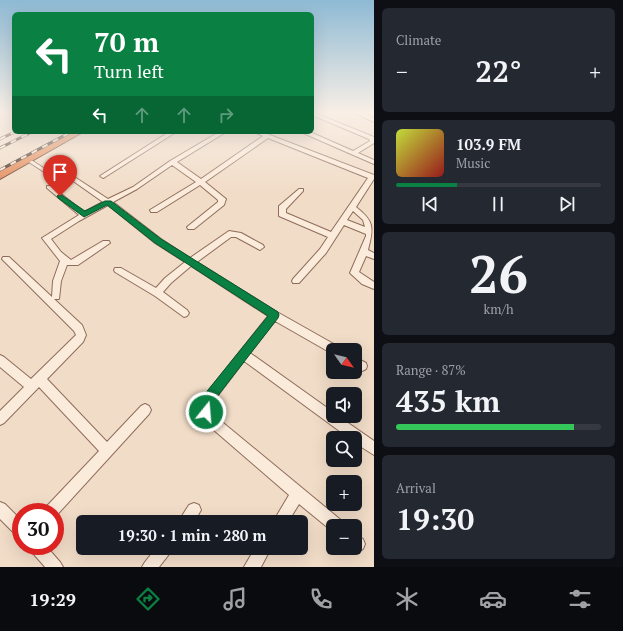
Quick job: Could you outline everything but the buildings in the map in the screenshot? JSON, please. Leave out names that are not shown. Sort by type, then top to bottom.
[{"type":"highway","points":[[0,168],[56,138]]},
{"type":"highway","points":[[0,175],[66,138]]},
{"type":"street","points":[[102,176],[163,138]]},
{"type":"street","points":[[106,243],[75,263],[70,263],[64,260],[46,238],[84,214],[135,188],[172,162],[212,138]]},
{"type":"street","points":[[154,210],[199,182],[262,138]]},
{"type":"street","points":[[273,138],[373,176],[323,251],[296,281]]},
{"type":"street","points":[[319,138],[374,162]]},
{"type":"street","points":[[354,153],[372,142],[372,138]]},
{"type":"street","points":[[172,162],[184,169],[220,198],[222,202],[191,227]]},
{"type":"street","points":[[71,177],[108,202],[158,241],[274,315],[326,345]]},
{"type":"street","points":[[49,188],[84,214]]},
{"type":"street","points":[[301,190],[282,208],[282,214],[333,236]]},
{"type":"street","points":[[352,207],[367,219],[370,236],[354,273],[365,282],[374,286]]},
{"type":"street","points":[[342,221],[369,232]]},
{"type":"street","points":[[158,293],[159,289],[191,262],[229,234],[238,235],[260,247]]},
{"type":"street","points":[[363,251],[374,256]]},
{"type":"street","points":[[0,419],[79,339],[81,332],[6,259]]},
{"type":"street","points":[[56,296],[57,281],[64,260]]},
{"type":"street","points":[[118,270],[158,293],[184,313]]},
{"type":"street","points":[[274,315],[212,394],[206,404],[206,412],[212,421],[328,519]]},
{"type":"street","points":[[243,354],[374,449]]},
{"type":"street","points":[[0,360],[36,383],[107,451]]},
{"type":"street","points":[[59,503],[145,410]]},
{"type":"street","points":[[284,515],[298,494]]},
{"type":"street","points":[[0,509],[12,521]]},
{"type":"street","points":[[190,515],[194,510]]},
{"type":"street","points":[[44,555],[55,567]]},
{"type":"street","points":[[150,567],[159,555]]},
{"type":"street","points":[[252,567],[260,555]]},
{"type":"lane","points":[[27,160],[56,178]]},
{"type":"railway","points":[[0,148],[19,138]]},
{"type":"railway","points":[[0,170],[59,138]]},
{"type":"route","points":[[60,196],[84,214],[108,202],[158,241],[274,315],[212,394],[206,404],[206,412]]}]
